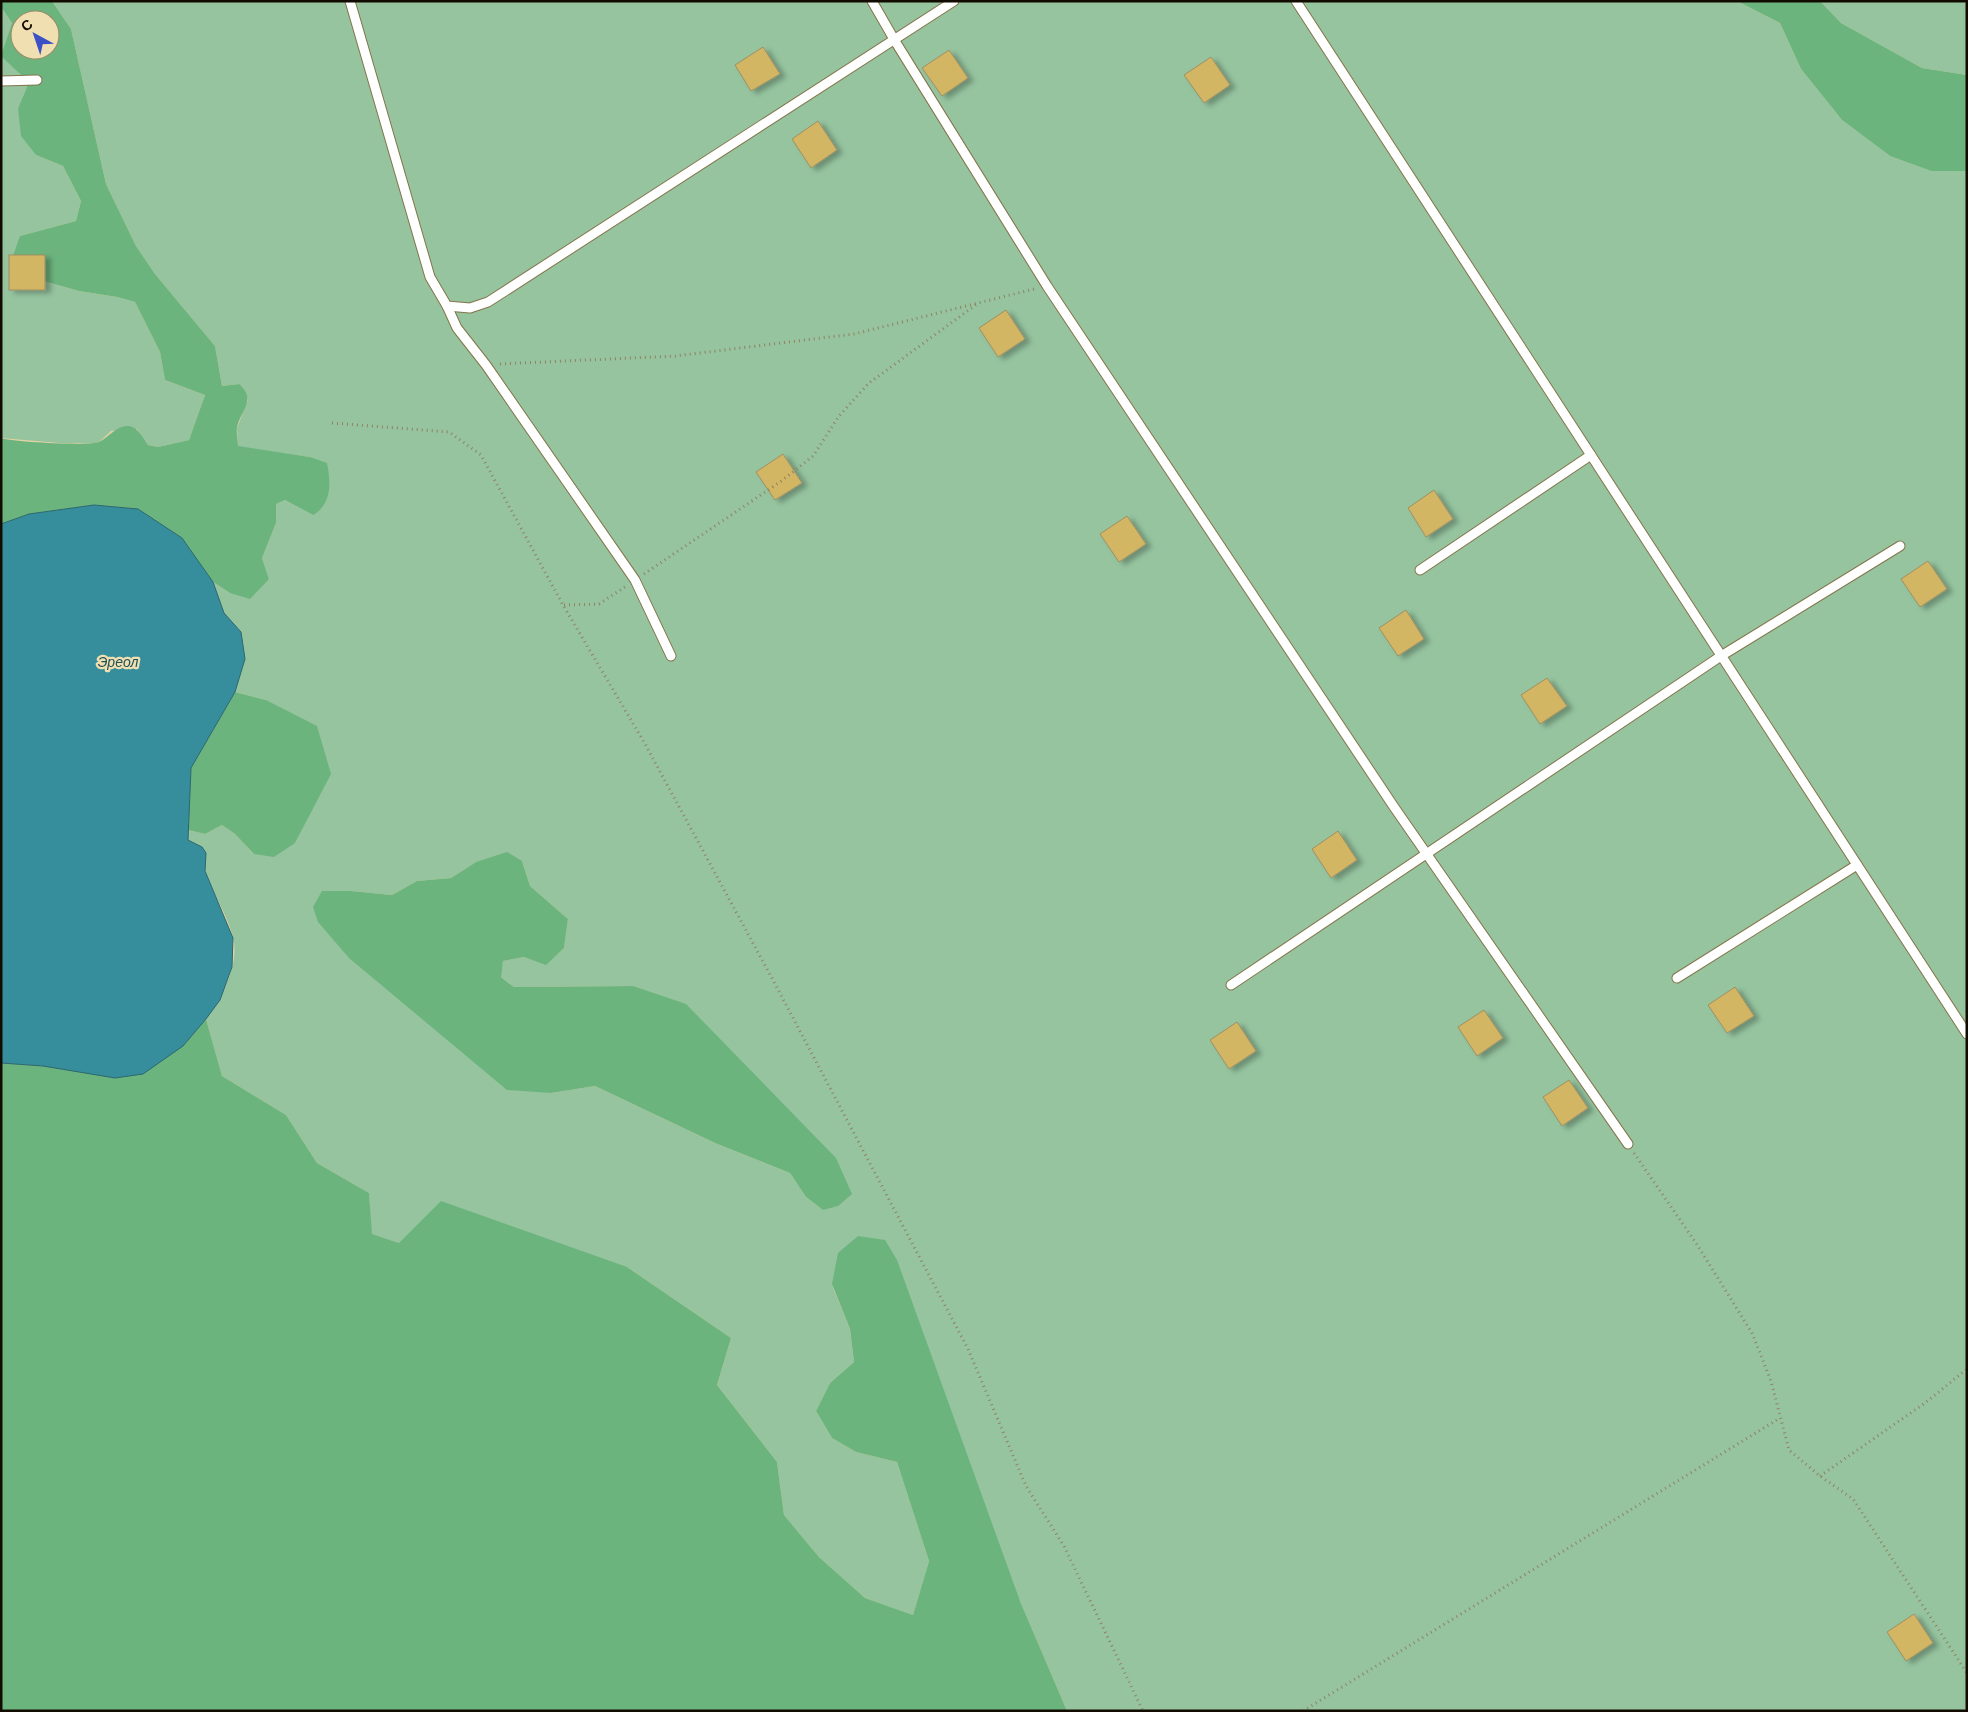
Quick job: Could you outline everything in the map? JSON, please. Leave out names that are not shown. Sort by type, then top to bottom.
[{"type":"lane","points":[[350,1],[430,277],[457,328],[486,365],[635,580],[670,656]]},
{"type":"lane","points":[[872,1],[894,41],[1047,286],[1427,854],[1628,1144]]},
{"type":"lane","points":[[447,306],[470,308],[488,302],[954,1]]},
{"type":"lane","points":[[1296,1],[1967,1034]]},
{"type":"lane","points":[[1,81],[37,80]]},
{"type":"lane","points":[[1420,570],[1591,455]]},
{"type":"lane","points":[[1231,985],[1721,656],[1900,546]]},
{"type":"lane","points":[[1677,978],[1857,865]]},
{"type":"path","points":[[486,365],[675,356],[854,334],[1047,286]]},
{"type":"path","points":[[563,605],[599,604],[780,482],[813,456],[839,416],[869,383],[979,302]]},
{"type":"path","points":[[332,423],[448,432],[481,455],[563,605],[644,742],[779,990],[968,1349],[1026,1486],[1064,1546],[1144,1711]]},
{"type":"path","points":[[1628,1144],[1698,1246],[1752,1333],[1770,1381],[1789,1450],[1820,1476],[1853,1499],[1967,1674]]},
{"type":"path","points":[[1820,1476],[1925,1403],[1967,1369]]},
{"type":"path","points":[[1303,1711],[1780,1418]]},
{"type":"green space","points":[[1,1],[52,1],[58,10],[10,10],[10,20],[1,7]]},
{"type":"green space","points":[[52,1],[1737,1],[1780,23],[1801,69],[1842,120],[1890,156],[1931,171],[1967,171],[1967,1711],[1067,1711],[1020,1601],[832,1285],[850,1329],[854,1362],[830,1383],[816,1411],[832,1438],[856,1452],[897,1462],[929,1561],[913,1615],[865,1598],[819,1557],[784,1515],[777,1462],[717,1385],[731,1338],[627,1267],[399,1243],[371,1234],[369,1193],[317,1163],[286,1115],[222,1076],[206,1019],[218,1001],[228,980],[232,969],[235,947],[224,912],[206,873],[204,851],[197,844],[188,840],[188,830],[205,834],[222,825],[235,834],[254,854],[295,843],[308,817],[266,700],[235,692],[245,659],[241,632],[224,613],[213,582],[230,593],[269,579],[262,558],[276,523],[276,504],[285,500],[313,515],[310,457],[238,447],[237,428],[248,400],[239,384],[222,386],[215,346],[155,274],[136,246],[106,184],[71,29],[60,10]],"holes":[[[522,861],[530,886],[568,919],[564,948],[546,964],[524,957],[503,961],[500,976],[514,987],[633,986],[823,1210],[806,1197],[790,1173],[715,1143],[595,1086],[551,1093],[351,891],[392,895],[417,881],[451,878],[476,862]]]},
{"type":"green space","points":[[1737,1],[1820,1],[1841,23],[1922,68],[1967,75],[1967,171],[1931,171],[1890,156],[1842,120],[1801,69],[1780,23]]},
{"type":"green space","points":[[1820,1],[1967,1],[1967,75],[1922,68],[1841,23]]},
{"type":"green space","points":[[1,7],[10,20],[10,30],[2,56],[21,75],[27,87],[18,108],[36,155],[63,166],[81,201],[76,221],[20,236],[36,279],[79,291],[135,302],[160,352],[165,380],[205,395],[189,440],[158,447],[148,445],[137,429],[111,431],[98,443],[60,443],[1,438]]},
{"type":"green space","points":[[60,13],[71,29],[106,184],[136,246],[155,274],[215,346],[222,386],[239,384],[247,395],[246,405],[237,427],[238,446],[310,457],[327,463],[329,492],[324,505],[313,515],[285,500],[276,504],[276,523],[262,558],[269,579],[250,599],[230,593],[213,582],[182,538],[138,509],[94,505],[29,514],[1,524],[1,438],[67,444],[93,443],[103,440],[121,427],[129,426],[138,431],[148,445],[158,447],[189,440],[205,395],[165,380],[160,352],[135,302],[79,291],[36,279],[13,256],[20,236],[76,221],[81,201],[63,166],[36,155],[21,136],[18,108],[27,87],[21,75],[1,56],[10,29],[10,60],[60,60]]},
{"type":"green space","points":[[235,692],[266,700],[317,726],[331,774],[295,843],[274,857],[254,854],[235,834],[222,825],[205,834],[188,830],[191,768]]},
{"type":"green space","points":[[507,852],[522,861],[530,886],[568,919],[564,948],[546,965],[524,957],[503,961],[501,977],[514,987],[633,986],[686,1004],[836,1158],[852,1194],[838,1206],[823,1210],[806,1197],[790,1173],[715,1143],[595,1086],[551,1093],[507,1090],[349,958],[318,922],[313,907],[322,891],[351,891],[392,895],[417,881],[451,878],[476,862]]},
{"type":"green space","points":[[206,1019],[222,1076],[286,1115],[317,1163],[369,1193],[372,1234],[399,1243],[441,1201],[627,1267],[731,1338],[717,1385],[777,1462],[784,1515],[819,1557],[865,1598],[913,1615],[929,1561],[897,1462],[856,1452],[832,1438],[816,1411],[830,1383],[854,1362],[850,1329],[832,1284],[838,1253],[858,1236],[885,1240],[897,1260],[1020,1601],[1067,1711],[1,1711],[1,1063],[43,1066],[183,1046]]},
{"type":"water","name":"Эреол","points":[[94,505],[138,509],[182,538],[213,582],[224,613],[241,632],[245,659],[235,692],[191,768],[188,840],[202,847],[206,853],[205,871],[233,938],[232,967],[220,1000],[183,1046],[143,1074],[115,1078],[43,1066],[1,1063],[1,524],[29,514]]},
{"type":"building","points":[[763,47],[780,74],[751,91],[735,65]]},
{"type":"building","points":[[949,50],[968,78],[942,96],[922,68]]},
{"type":"building","points":[[1211,57],[1230,85],[1204,103],[1184,75]]},
{"type":"building","points":[[818,121],[837,150],[811,168],[792,139]]},
{"type":"building","points":[[9,255],[45,255],[45,290],[9,290]]},
{"type":"building","points":[[1006,310],[1025,339],[998,357],[979,328]]},
{"type":"building","points":[[783,454],[802,483],[775,500],[756,472]]},
{"type":"building","points":[[1434,490],[1453,519],[1426,537],[1408,508]]},
{"type":"building","points":[[1127,516],[1146,544],[1119,562],[1100,534]]},
{"type":"building","points":[[1928,561],[1947,589],[1920,607],[1901,579]]},
{"type":"building","points":[[1406,610],[1424,639],[1398,656],[1379,628]]},
{"type":"building","points":[[1547,678],[1567,706],[1540,724],[1521,695]]},
{"type":"building","points":[[1338,831],[1357,860],[1331,878],[1312,849]]},
{"type":"building","points":[[1735,987],[1754,1016],[1727,1033],[1708,1005]]},
{"type":"building","points":[[1484,1010],[1503,1038],[1477,1056],[1458,1027]]},
{"type":"building","points":[[1237,1022],[1256,1051],[1229,1069],[1210,1040]]},
{"type":"building","points":[[1569,1080],[1588,1108],[1562,1126],[1543,1097]]},
{"type":"building","points":[[1914,1614],[1933,1643],[1906,1661],[1887,1632]]}]
